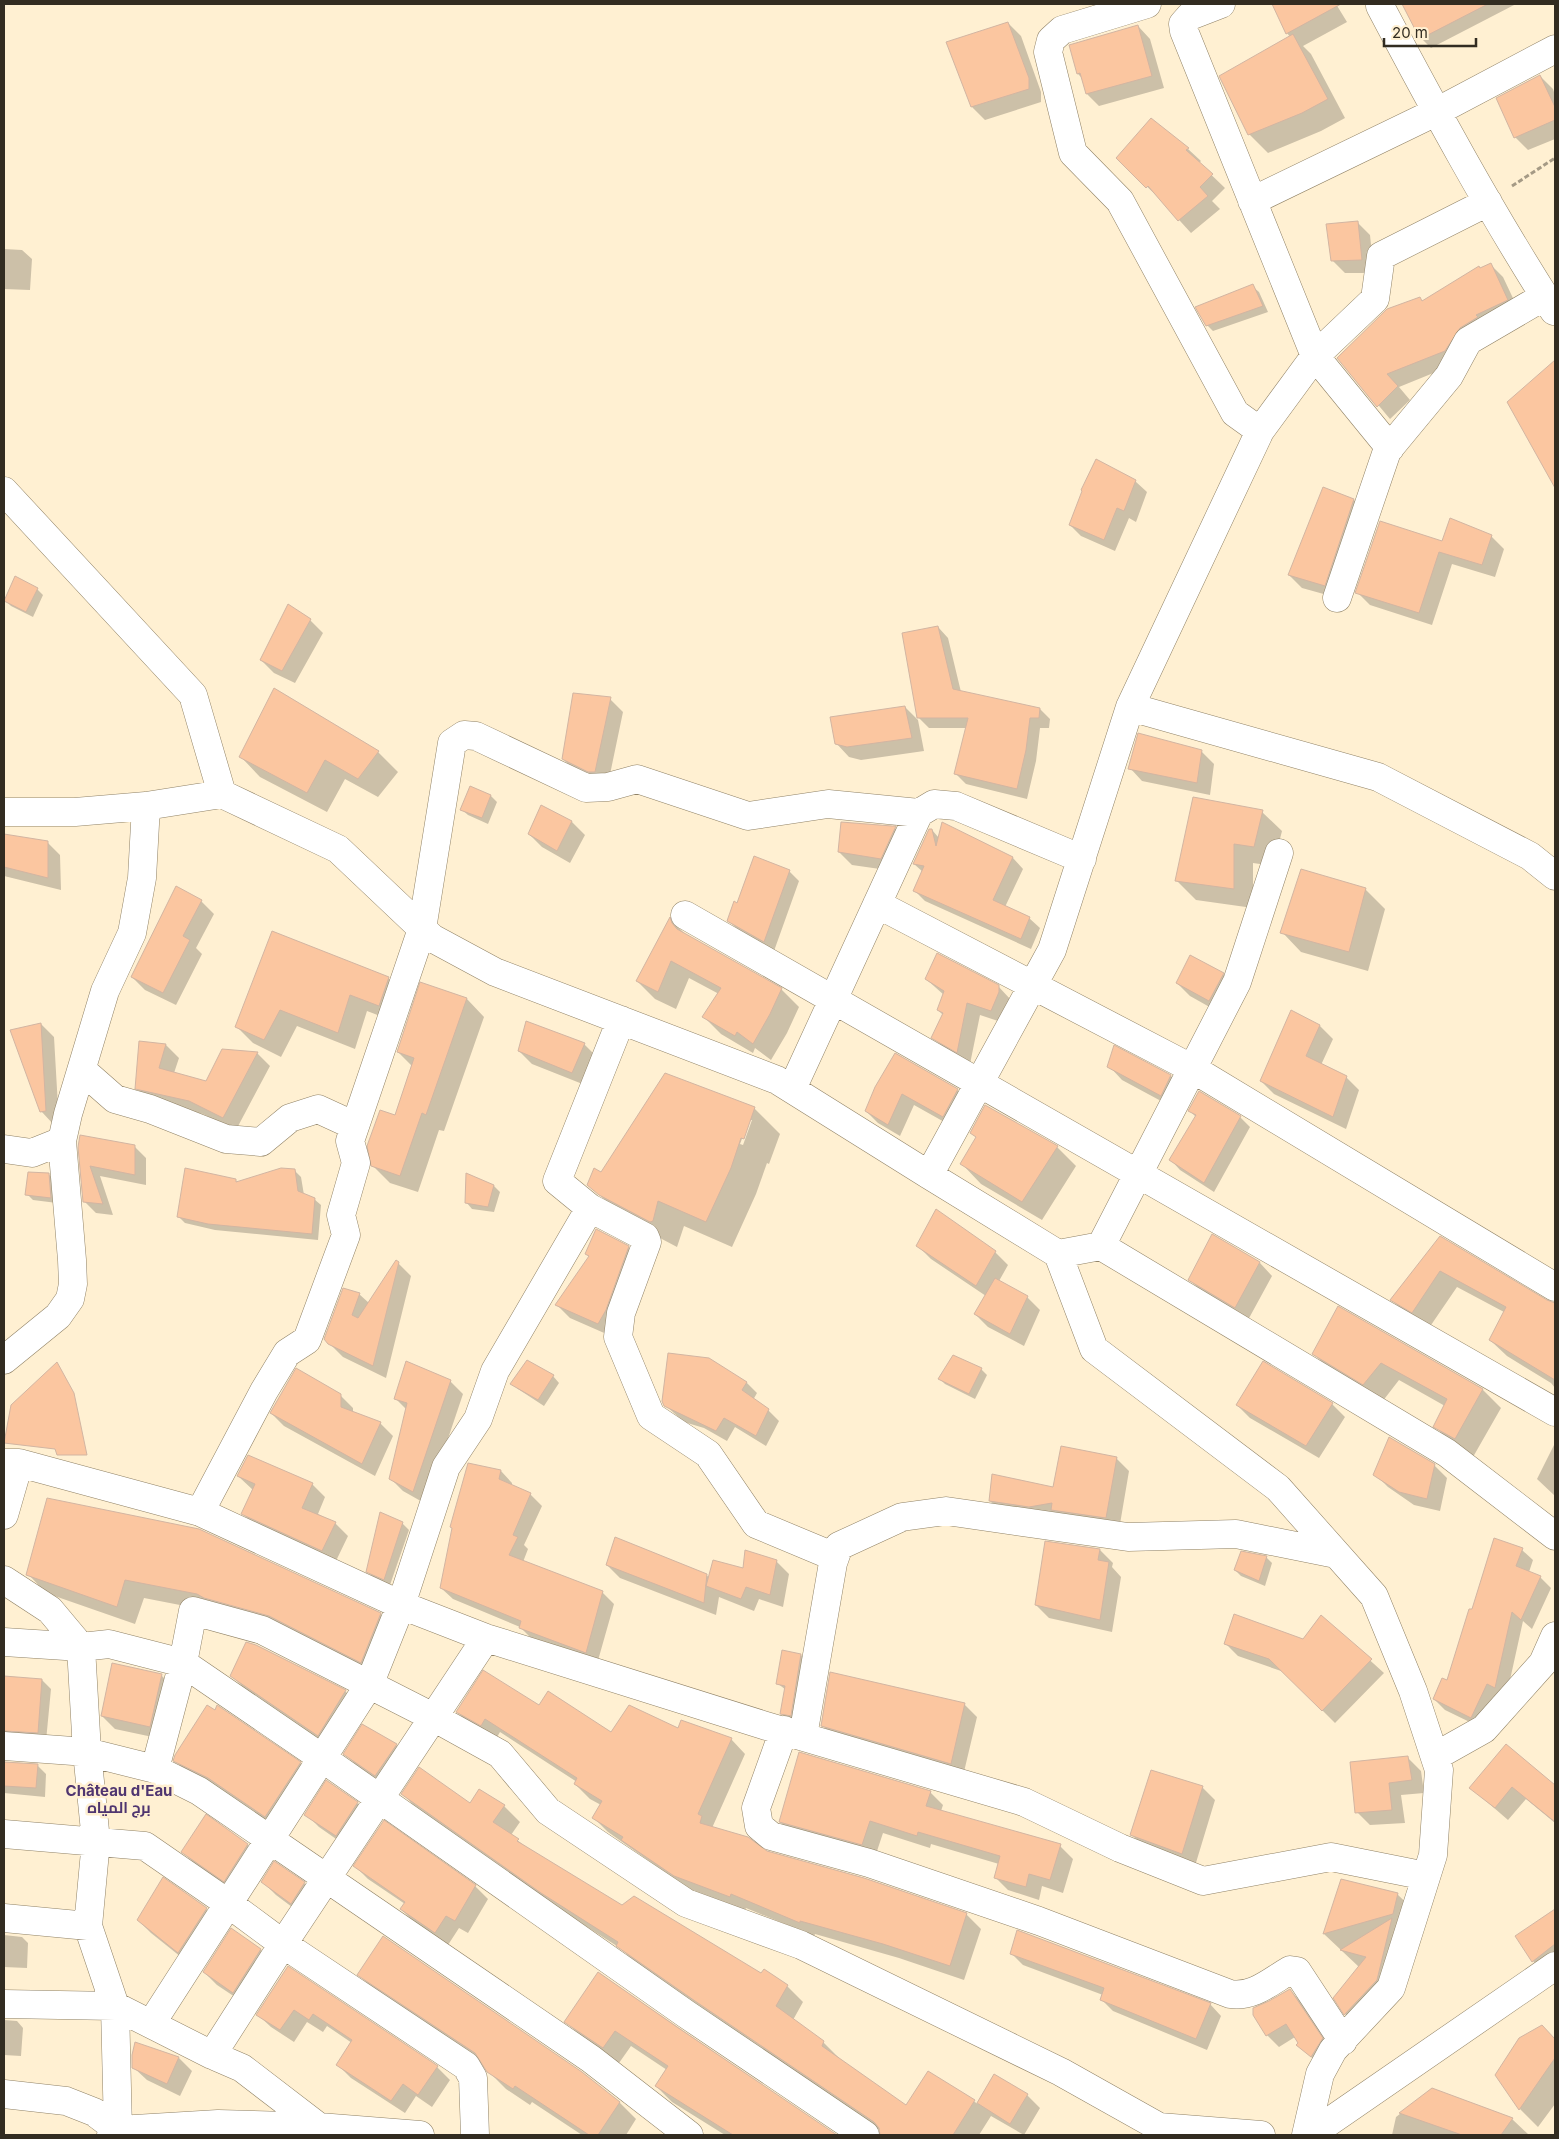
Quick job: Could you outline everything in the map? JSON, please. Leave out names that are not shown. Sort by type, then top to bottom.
[{"type":"street","points":[[1147,4],[1062,30],[1051,40],[1048,52],[1073,153],[1120,201],[1235,412],[1260,431]]},
{"type":"street","points":[[1156,4],[1183,24],[1184,31],[1315,356],[1390,448]]},
{"type":"street","points":[[1183,24],[1190,16],[1221,4]]},
{"type":"street","points":[[1337,598],[1390,448],[1450,376],[1468,341],[1550,304],[1436,112],[1380,6]]},
{"type":"street","points":[[1252,201],[1436,112],[1555,49]]},
{"type":"street","points":[[928,1176],[1052,950],[1130,707],[1260,431],[1315,356],[1375,299],[1382,256],[1488,202]]},
{"type":"street","points":[[4,491],[193,694],[222,794]]},
{"type":"street","points":[[1130,707],[1378,777],[1530,856],[1555,876]]},
{"type":"street","points":[[200,1512],[264,1391],[287,1353],[307,1340],[346,1235],[341,1215],[356,1163],[350,1141],[422,929],[452,743],[464,735],[476,736],[586,788],[608,787],[637,779],[748,816],[828,804],[919,812],[934,804],[956,806],[1082,859]]},
{"type":"street","points":[[4,812],[75,812],[146,806],[222,794],[338,849],[432,938],[495,972],[777,1080],[928,1176],[1058,1254],[1094,1349],[1278,1488],[1374,1596],[1413,1691],[1436,1756],[1438,1770],[1433,1855],[1391,1988],[1333,2050],[1320,2074],[1306,2135]]},
{"type":"street","points":[[4,1360],[58,1316],[70,1299],[73,1284],[72,1260],[62,1141],[68,1114],[105,991],[132,933],[142,878],[146,806]]},
{"type":"street","points":[[792,1089],[919,812]]},
{"type":"street","points":[[1102,1246],[1237,982],[1279,853]]},
{"type":"street","points":[[876,904],[1193,1069],[1555,1287]]},
{"type":"street","points":[[685,915],[1555,1412]]},
{"type":"street","points":[[621,1020],[557,1181],[590,1208],[645,1237],[647,1242],[621,1313],[618,1337],[651,1416],[708,1454],[756,1524],[835,1557]]},
{"type":"street","points":[[82,1070],[115,1099],[150,1109],[226,1139],[261,1142],[290,1118],[318,1110],[355,1126]]},
{"type":"street","points":[[4,1149],[32,1153],[62,1141]]},
{"type":"street","points":[[152,2024],[369,1685],[401,1605],[446,1467],[478,1419],[495,1371],[590,1208]]},
{"type":"street","points":[[1058,1254],[1102,1246],[1447,1453],[1555,1536]]},
{"type":"street","points":[[4,1514],[11,1463],[200,1512],[401,1605],[486,1638],[1024,1802],[1120,1848],[1203,1881],[1331,1856],[1426,1876]]},
{"type":"street","points":[[1336,1554],[1236,1534],[1128,1537],[946,1511],[902,1517],[839,1546],[794,1733],[756,1808],[759,1826],[771,1836],[868,1863],[1039,1921],[1230,1994],[1240,1996],[1251,1993],[1290,1970],[1297,1971],[1343,2041]]},
{"type":"street","points":[[4,1580],[50,1610],[81,1647],[87,1752],[96,1841],[88,1926],[115,2006],[115,2133]]},
{"type":"street","points":[[155,1769],[183,1663],[194,1611],[262,1630],[435,1718],[500,1754],[548,1811],[686,1903],[801,1945],[1061,2072],[1164,2131],[1261,2135]]},
{"type":"street","points":[[1436,1756],[1484,1730],[1543,1664],[1555,1636]]},
{"type":"street","points":[[212,2055],[283,1944],[435,1718],[486,1638]]},
{"type":"street","points":[[4,1642],[81,1647],[109,1644],[183,1663],[322,1758],[686,2014],[865,2135]]},
{"type":"street","points":[[4,1746],[87,1752],[155,1769],[199,1791],[590,2059],[689,2135]]},
{"type":"street","points":[[4,1834],[145,1846],[283,1944],[466,2066],[473,2078],[475,2135]]},
{"type":"street","points":[[4,1918],[88,1926]]},
{"type":"street","points":[[1310,2135],[1555,1966]]},
{"type":"street","points":[[4,2004],[26,2006],[115,2006],[242,2068],[319,2127]]},
{"type":"street","points":[[4,2094],[66,2101],[94,2112],[115,2133],[218,2124],[319,2127],[420,2135]]},
{"type":"path","points":[[1488,202],[1555,158]]},
{"type":"building","points":[[1272,4],[1341,4],[1286,34]]},
{"type":"building","points":[[1402,4],[1488,4],[1420,39]]},
{"type":"building","points":[[1008,22],[1029,78],[1029,89],[971,107],[946,42]]},
{"type":"building","points":[[1138,25],[1152,76],[1086,94],[1080,73],[1077,74],[1069,45]]},
{"type":"building","points":[[1293,34],[1328,99],[1302,113],[1248,135],[1219,76]]},
{"type":"building","points":[[1540,75],[1555,107],[1555,120],[1514,138],[1496,98]]},
{"type":"building","points":[[1151,118],[1189,148],[1186,150],[1213,174],[1200,187],[1208,196],[1178,221],[1148,186],[1146,188],[1116,158]]},
{"type":"building","points":[[1358,221],[1362,260],[1331,261],[1326,224]]},
{"type":"building","points":[[1491,263],[1508,300],[1476,315],[1478,317],[1460,328],[1445,351],[1387,374],[1398,386],[1377,407],[1337,358],[1387,309],[1420,297],[1422,301],[1479,266],[1480,268]]},
{"type":"building","points":[[1253,284],[1263,306],[1206,326],[1195,307]]},
{"type":"building","points":[[1555,360],[1555,488],[1507,402]]},
{"type":"building","points":[[1096,459],[1136,480],[1124,511],[1117,508],[1104,540],[1069,525],[1081,490]]},
{"type":"building","points":[[1323,487],[1354,499],[1325,586],[1288,575]]},
{"type":"building","points":[[1450,518],[1492,535],[1482,565],[1439,552],[1419,613],[1355,593],[1380,521],[1442,541]]},
{"type":"building","points":[[15,576],[38,588],[26,612],[4,601]]},
{"type":"building","points":[[288,604],[311,619],[282,671],[260,660]]},
{"type":"building","points":[[938,626],[953,689],[1040,708],[1039,718],[1030,718],[1026,750],[1017,789],[954,774],[968,718],[917,718],[902,633]]},
{"type":"building","points":[[274,688],[379,751],[358,779],[325,760],[307,793],[239,757]]},
{"type":"building","points":[[573,693],[611,697],[595,772],[588,772],[562,759]]},
{"type":"building","points":[[905,706],[912,738],[847,747],[835,744],[830,717]]},
{"type":"building","points":[[1138,733],[1202,750],[1197,783],[1128,769]]},
{"type":"building","points":[[470,786],[491,795],[482,818],[460,810]]},
{"type":"building","points":[[1193,797],[1263,810],[1254,847],[1234,844],[1234,889],[1175,881]]},
{"type":"building","points":[[541,805],[572,821],[557,851],[528,834]]},
{"type":"building","points":[[841,822],[896,826],[881,859],[838,852]]},
{"type":"building","points":[[942,822],[1013,857],[993,900],[1030,917],[1021,939],[913,891],[924,866],[913,864],[929,829],[932,829],[936,846]]},
{"type":"building","points":[[4,834],[48,841],[48,878],[4,867]]},
{"type":"building","points":[[754,856],[790,870],[764,942],[727,921],[734,901],[737,903]]},
{"type":"building","points":[[1301,869],[1366,888],[1349,952],[1280,933]]},
{"type":"building","points":[[176,886],[202,900],[183,936],[190,940],[163,993],[131,977]]},
{"type":"building","points":[[670,917],[677,929],[782,988],[753,1044],[737,1032],[735,1036],[702,1017],[721,988],[671,961],[658,992],[636,981]]},
{"type":"building","points":[[272,931],[389,977],[379,1006],[350,995],[338,1033],[280,1010],[264,1040],[235,1027]]},
{"type":"building","points":[[937,953],[999,985],[999,992],[991,1011],[967,1003],[957,1053],[931,1038],[943,1013],[937,1010],[944,991],[925,979]]},
{"type":"building","points":[[1190,955],[1224,973],[1209,1001],[1176,983]]},
{"type":"building","points":[[420,982],[467,998],[426,1115],[422,1113],[400,1176],[371,1166],[367,1146],[380,1110],[395,1115],[414,1058],[397,1052]]},
{"type":"building","points":[[1291,1010],[1320,1025],[1306,1056],[1347,1076],[1333,1117],[1260,1081]]},
{"type":"building","points":[[526,1021],[585,1043],[572,1073],[518,1051]]},
{"type":"building","points":[[41,1023],[46,1111],[40,1112],[10,1030]]},
{"type":"building","points":[[139,1041],[166,1044],[159,1068],[206,1081],[222,1049],[258,1052],[223,1118],[189,1101],[135,1089]]},
{"type":"building","points":[[1114,1045],[1171,1075],[1161,1096],[1107,1067]]},
{"type":"building","points":[[895,1053],[958,1089],[943,1117],[902,1094],[888,1125],[865,1111],[875,1087]]},
{"type":"building","points":[[665,1073],[755,1107],[744,1139],[741,1138],[731,1168],[706,1222],[658,1201],[653,1221],[650,1222],[599,1195],[587,1185],[594,1168],[601,1172]]},
{"type":"building","points":[[1199,1091],[1241,1116],[1204,1183],[1169,1160],[1196,1115],[1188,1111]]},
{"type":"building","points":[[985,1105],[1058,1146],[1022,1202],[960,1164],[976,1137],[970,1133]]},
{"type":"building","points":[[80,1135],[135,1145],[135,1175],[90,1166],[103,1204],[83,1202],[78,1147]]},
{"type":"building","points":[[185,1168],[236,1179],[236,1182],[281,1168],[295,1169],[298,1191],[315,1198],[312,1234],[208,1224],[177,1217]]},
{"type":"building","points":[[28,1172],[49,1173],[51,1198],[25,1195]]},
{"type":"building","points":[[466,1173],[494,1185],[488,1207],[465,1203]]},
{"type":"building","points":[[936,1209],[996,1251],[976,1286],[916,1246]]},
{"type":"building","points":[[596,1229],[629,1246],[606,1310],[598,1324],[555,1305],[589,1256],[585,1254]]},
{"type":"building","points":[[1212,1234],[1260,1262],[1235,1308],[1188,1280]]},
{"type":"building","points":[[1440,1236],[1555,1303],[1555,1380],[1489,1340],[1506,1307],[1440,1271],[1412,1313],[1390,1300]]},
{"type":"building","points":[[396,1260],[399,1262],[373,1366],[328,1344],[324,1339],[343,1288],[360,1293],[352,1315],[358,1318]]},
{"type":"building","points":[[995,1278],[1028,1296],[1010,1334],[974,1314]]},
{"type":"building","points":[[1338,1306],[1483,1389],[1455,1439],[1433,1427],[1447,1399],[1381,1363],[1363,1385],[1312,1354]]},
{"type":"building","points":[[668,1353],[709,1358],[747,1382],[742,1390],[769,1409],[756,1436],[724,1418],[716,1431],[664,1406],[662,1401]]},
{"type":"building","points":[[953,1355],[982,1368],[969,1394],[938,1379]]},
{"type":"building","points":[[527,1360],[554,1375],[538,1400],[510,1384]]},
{"type":"building","points":[[406,1361],[451,1380],[413,1492],[389,1479],[407,1403],[394,1399]]},
{"type":"building","points":[[1263,1361],[1333,1403],[1306,1446],[1236,1405]]},
{"type":"building","points":[[57,1362],[74,1393],[87,1455],[57,1455],[55,1449],[4,1443],[11,1405]]},
{"type":"building","points":[[296,1368],[341,1394],[341,1407],[381,1422],[362,1464],[270,1413]]},
{"type":"building","points":[[1389,1437],[1435,1464],[1427,1499],[1399,1492],[1373,1475]]},
{"type":"building","points":[[1061,1446],[1117,1457],[1106,1518],[1051,1510],[1052,1503],[1029,1507],[989,1501],[992,1474],[1053,1487]]},
{"type":"building","points":[[248,1455],[313,1483],[302,1508],[336,1522],[322,1551],[241,1514],[255,1484],[237,1476]]},
{"type":"building","points":[[468,1463],[501,1470],[499,1479],[531,1493],[513,1535],[518,1537],[509,1555],[603,1591],[586,1653],[519,1628],[521,1621],[440,1588],[452,1528],[450,1527]]},
{"type":"building","points":[[47,1498],[199,1529],[381,1613],[361,1663],[269,1616],[204,1598],[197,1594],[125,1580],[117,1607],[26,1575]]},
{"type":"building","points":[[380,1512],[403,1522],[384,1580],[366,1572]]},
{"type":"building","points":[[615,1537],[707,1574],[704,1603],[606,1565]]},
{"type":"building","points":[[1494,1538],[1523,1548],[1516,1566],[1541,1576],[1521,1620],[1512,1612],[1495,1688],[1487,1684],[1471,1718],[1433,1699],[1442,1678],[1447,1680]]},
{"type":"building","points":[[1045,1541],[1100,1549],[1098,1560],[1109,1562],[1100,1620],[1035,1605]]},
{"type":"building","points":[[745,1550],[777,1560],[770,1595],[746,1587],[741,1599],[706,1586],[713,1560],[743,1568]]},
{"type":"building","points":[[1241,1551],[1267,1556],[1259,1581],[1234,1570]]},
{"type":"building","points":[[1234,1614],[1303,1639],[1321,1615],[1372,1659],[1322,1711],[1269,1659],[1224,1644]]},
{"type":"building","points":[[246,1642],[256,1645],[346,1690],[318,1736],[230,1676]]},
{"type":"building","points":[[782,1650],[801,1654],[791,1716],[780,1714],[785,1686],[776,1684]]},
{"type":"building","points":[[112,1663],[162,1674],[150,1727],[101,1716]]},
{"type":"building","points":[[483,1670],[539,1705],[548,1691],[611,1732],[629,1705],[678,1728],[681,1720],[732,1738],[698,1814],[702,1816],[700,1823],[748,1837],[767,1851],[864,1878],[967,1913],[950,1966],[883,1944],[800,1921],[800,1923],[731,1894],[730,1897],[674,1876],[621,1840],[623,1837],[592,1818],[602,1801],[574,1784],[577,1778],[485,1719],[481,1726],[456,1712]]},
{"type":"building","points":[[830,1672],[965,1703],[951,1764],[821,1726]]},
{"type":"building","points":[[4,1676],[42,1679],[38,1733],[4,1731]]},
{"type":"building","points":[[207,1705],[215,1710],[217,1705],[301,1762],[265,1817],[208,1778],[173,1761]]},
{"type":"building","points":[[362,1724],[397,1744],[375,1776],[343,1754]]},
{"type":"building","points":[[1506,1744],[1555,1785],[1555,1822],[1512,1787],[1495,1808],[1469,1788]]},
{"type":"building","points":[[799,1752],[931,1791],[926,1806],[1061,1844],[1050,1880],[1029,1874],[1026,1887],[994,1878],[1000,1856],[918,1832],[917,1836],[870,1821],[862,1845],[779,1822]]},
{"type":"building","points":[[1408,1756],[1412,1780],[1389,1783],[1392,1810],[1355,1813],[1350,1762]]},
{"type":"building","points":[[4,1762],[38,1764],[36,1788],[4,1786]]},
{"type":"building","points":[[419,1767],[470,1803],[479,1789],[505,1805],[493,1822],[519,1839],[517,1841],[622,1905],[634,1896],[761,1973],[764,1969],[788,1985],[776,2006],[824,2041],[822,2046],[906,2105],[928,2071],[975,2100],[953,2135],[880,2135],[879,2128],[874,2122],[695,2001],[616,1946],[618,1942],[541,1893],[401,1794]]},
{"type":"building","points":[[1151,1770],[1203,1786],[1182,1854],[1130,1835]]},
{"type":"building","points":[[326,1780],[358,1802],[336,1836],[304,1815]]},
{"type":"building","points":[[206,1814],[248,1844],[224,1882],[181,1852]]},
{"type":"building","points":[[384,1820],[476,1885],[455,1921],[446,1916],[435,1933],[400,1909],[405,1902],[353,1866]]},
{"type":"building","points":[[274,1861],[305,1882],[291,1904],[261,1882]]},
{"type":"building","points":[[163,1877],[207,1908],[178,1953],[137,1920]]},
{"type":"building","points":[[1341,1879],[1398,1893],[1393,1914],[1323,1934]]},
{"type":"building","points":[[1555,1909],[1555,1944],[1532,1962],[1515,1936]]},
{"type":"building","points":[[1392,1918],[1377,1980],[1344,2015],[1333,1998],[1366,1957],[1340,1950]]},
{"type":"building","points":[[231,1928],[261,1949],[233,1993],[203,1972]]},
{"type":"building","points":[[1017,1930],[1211,2003],[1196,2039],[1100,2000],[1104,1988],[1010,1954]]},
{"type":"building","points":[[383,1936],[582,2072],[620,2102],[598,2135],[589,2135],[515,2086],[513,2089],[487,2072],[475,2053],[357,1975]]},
{"type":"building","points":[[288,1966],[438,2066],[418,2095],[403,2084],[391,2101],[336,2065],[352,2040],[313,2014],[309,2020],[294,2010],[280,2030],[256,2015]]},
{"type":"building","points":[[598,1972],[837,2135],[733,2135],[655,2086],[668,2066],[615,2031],[603,2048],[564,2022]]},
{"type":"building","points":[[1290,1989],[1323,2038],[1311,2057],[1296,2045],[1298,2043],[1286,2024],[1266,2036],[1253,2015],[1253,2008]]},
{"type":"building","points":[[1542,2025],[1555,2039],[1555,2058],[1519,2110],[1495,2075],[1519,2038]]},
{"type":"building","points":[[135,2042],[179,2057],[167,2084],[132,2068]]},
{"type":"building","points":[[994,2074],[1028,2094],[1010,2124],[977,2103]]},
{"type":"building","points":[[1432,2088],[1513,2118],[1501,2135],[1462,2135],[1399,2113]]},
{"type":"district","name":"Château d'Eau برج المياه","points":[[119,1800]]}]
